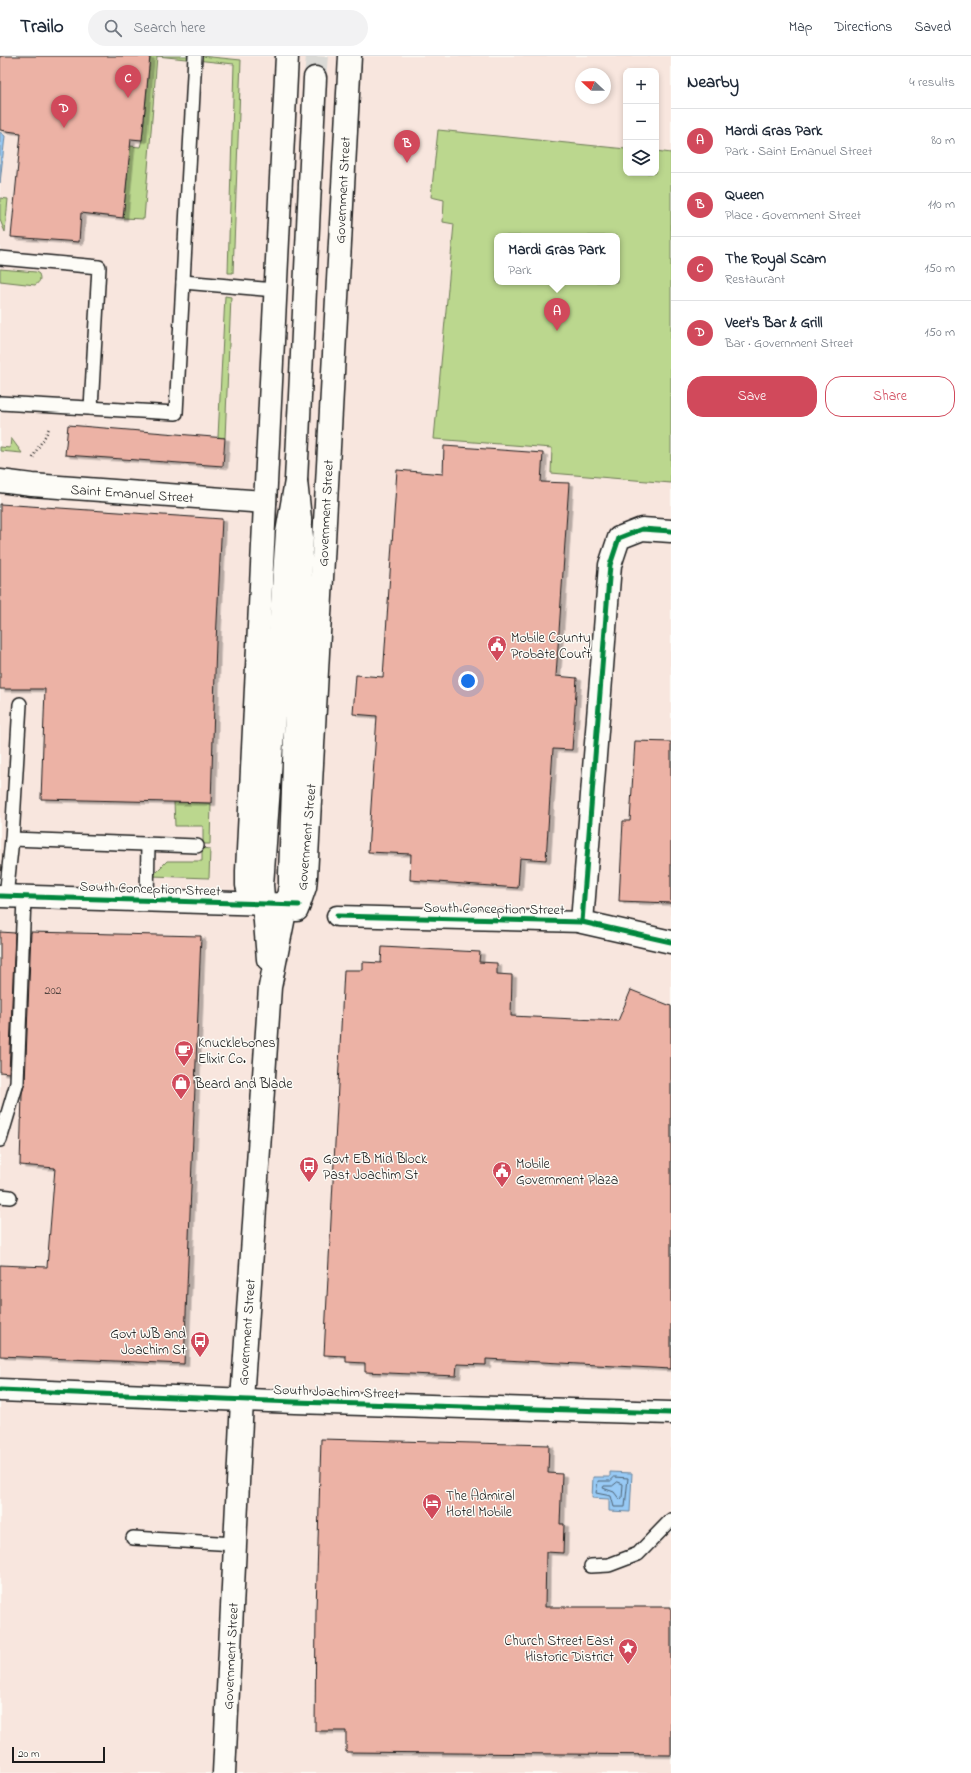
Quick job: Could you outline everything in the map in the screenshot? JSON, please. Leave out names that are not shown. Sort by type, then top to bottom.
[{"type":"main road","name":"Government Street","points":[[224,1773],[242,1400],[271,963],[258,904],[247,885],[247,871],[287,56]]},
{"type":"main road","name":"Government Street","points":[[292,905],[305,887],[306,876],[350,56]]},
{"type":"main road","name":"Government Street","points":[[258,904],[263,871],[287,533],[296,481],[315,78]]},
{"type":"main road","name":"Saint Emanuel Street","points":[[0,481],[32,485],[265,502]]},
{"type":"main road","name":"Government Street","points":[[271,963],[286,941],[292,905],[290,875],[302,537],[296,481]]},
{"type":"main road","points":[[582,922],[610,565],[619,538],[642,529],[671,531]]},
{"type":"main road","name":"South Conception Street","points":[[10,897],[292,905]]},
{"type":"main road","name":"South Conception Street","points":[[582,922],[671,942]]},
{"type":"main road","name":"South Joachim Street","points":[[0,1390],[242,1400],[671,1413]]},
{"type":"street","name":"South Conception Street","points":[[337,916],[582,922]]},
{"type":"lane","points":[[0,403],[176,413],[195,56]]},
{"type":"lane","points":[[0,258],[99,266],[91,408]]},
{"type":"lane","points":[[183,282],[275,290]]},
{"type":"lane","points":[[0,1140],[17,1083],[10,897],[20,704]]},
{"type":"lane","points":[[12,839],[197,846]]},
{"type":"lane","points":[[147,900],[148,845]]},
{"type":"lane","points":[[591,1566],[609,1565],[638,1554],[671,1520]]},
{"type":"lane","points":[[133,1538],[235,1544]]},
{"type":"path","points":[[32,485],[33,458],[38,445],[46,436],[56,406]]},
{"type":"shaded area","points":[[0,56],[671,56],[671,1773],[0,1773]]},
{"type":"green space","points":[[150,56],[157,56],[144,219],[123,218],[130,146],[140,147],[142,140]]},
{"type":"green space","points":[[157,56],[201,56],[241,60],[233,273],[228,273],[234,64]]},
{"type":"green space","points":[[438,130],[623,149],[623,176],[659,176],[659,151],[671,153],[671,483],[551,473],[552,448],[434,439],[454,224],[443,222],[444,200],[431,197]]},
{"type":"green space","points":[[0,198],[8,199],[5,232],[0,220]]},
{"type":"green space","points":[[0,269],[36,272],[39,274],[40,280],[35,285],[0,281]]},
{"type":"green space","points":[[225,296],[231,297],[225,438],[218,437]]},
{"type":"green space","points":[[11,438],[22,453],[0,451],[0,447],[10,448]]},
{"type":"green space","points":[[174,802],[211,803],[210,844],[203,844],[203,826],[175,826]]},
{"type":"green space","points":[[202,848],[210,849],[209,878],[152,876],[167,861],[202,861]]},
{"type":"water","points":[[0,132],[5,136],[0,183]]},
{"type":"water","points":[[610,1472],[632,1473],[630,1512],[609,1511],[609,1499],[592,1498],[593,1477],[610,1477]]},
{"type":"building","points":[[0,56],[150,56],[142,140],[131,139],[123,218],[81,213],[79,242],[11,237],[21,133],[0,130]]},
{"type":"building","points":[[68,425],[225,438],[223,466],[65,455]]},
{"type":"building","name":"Mobile County Probate Court","points":[[444,446],[543,453],[541,482],[569,483],[556,676],[577,678],[572,750],[553,749],[546,860],[520,858],[518,888],[410,880],[411,854],[368,852],[377,716],[353,714],[356,675],[383,677],[397,470],[443,474]]},
{"type":"building","points":[[0,504],[222,519],[216,642],[211,803],[41,799],[45,689],[0,689]]},
{"type":"building","points":[[635,741],[671,742],[671,903],[619,901],[623,821],[630,821]]},
{"type":"building","points":[[0,932],[15,933],[9,1073],[0,1072]]},
{"type":"building","points":[[31,932],[201,936],[184,1364],[0,1356],[0,1265],[47,1267],[55,1168],[20,1165],[22,1093],[25,1083]]},
{"type":"building","name":"Mobile Government Plaza","points":[[382,947],[480,952],[479,962],[497,963],[497,974],[512,975],[511,1016],[618,1021],[631,990],[671,1006],[671,1369],[486,1359],[486,1365],[457,1364],[456,1376],[365,1372],[365,1363],[346,1362],[346,1356],[324,1355],[344,970],[363,970],[363,962],[381,963]]},
{"type":"building","points":[[321,1439],[549,1445],[548,1473],[562,1474],[560,1524],[564,1524],[563,1553],[546,1552],[545,1607],[671,1607],[671,1755],[346,1752],[346,1731],[315,1731],[316,1610]]},
{"type":"tunnel","points":[[315,78],[317,56]]},
{"type":"cycle path","points":[[582,922],[610,565],[619,538],[642,529],[671,531]]},
{"type":"cycle path","points":[[0,896],[299,905]]},
{"type":"cycle path","points":[[337,916],[582,922],[671,942]]},
{"type":"cycle path","points":[[0,1390],[295,1402],[671,1413]]},
{"type":"place","name":"The Royal Scam","points":[[128,98]]},
{"type":"place","name":"Veet's Bar & Grill","points":[[64,128]]},
{"type":"place","name":"Queen","points":[[407,163]]},
{"type":"place","name":"Mardi Gras Park","points":[[557,331]]},
{"type":"place","name":"Mobile County Probate Court","points":[[497,662]]},
{"type":"place","name":"Knucklebones Elixir Co.","points":[[184,1067]]},
{"type":"place","name":"Beard and Blade","points":[[181,1100]]},
{"type":"place","name":"Govt EB Mid Block Past Joachim St","points":[[309,1183]]},
{"type":"place","name":"Mobile Government Plaza","points":[[502,1188]]},
{"type":"place","name":"Govt WB and Joachim St","points":[[200,1358]]},
{"type":"place","name":"The Admiral Hotel Mobile","points":[[432,1520]]},
{"type":"place","name":"Church Street East Historic District","points":[[628,1665]]}]
